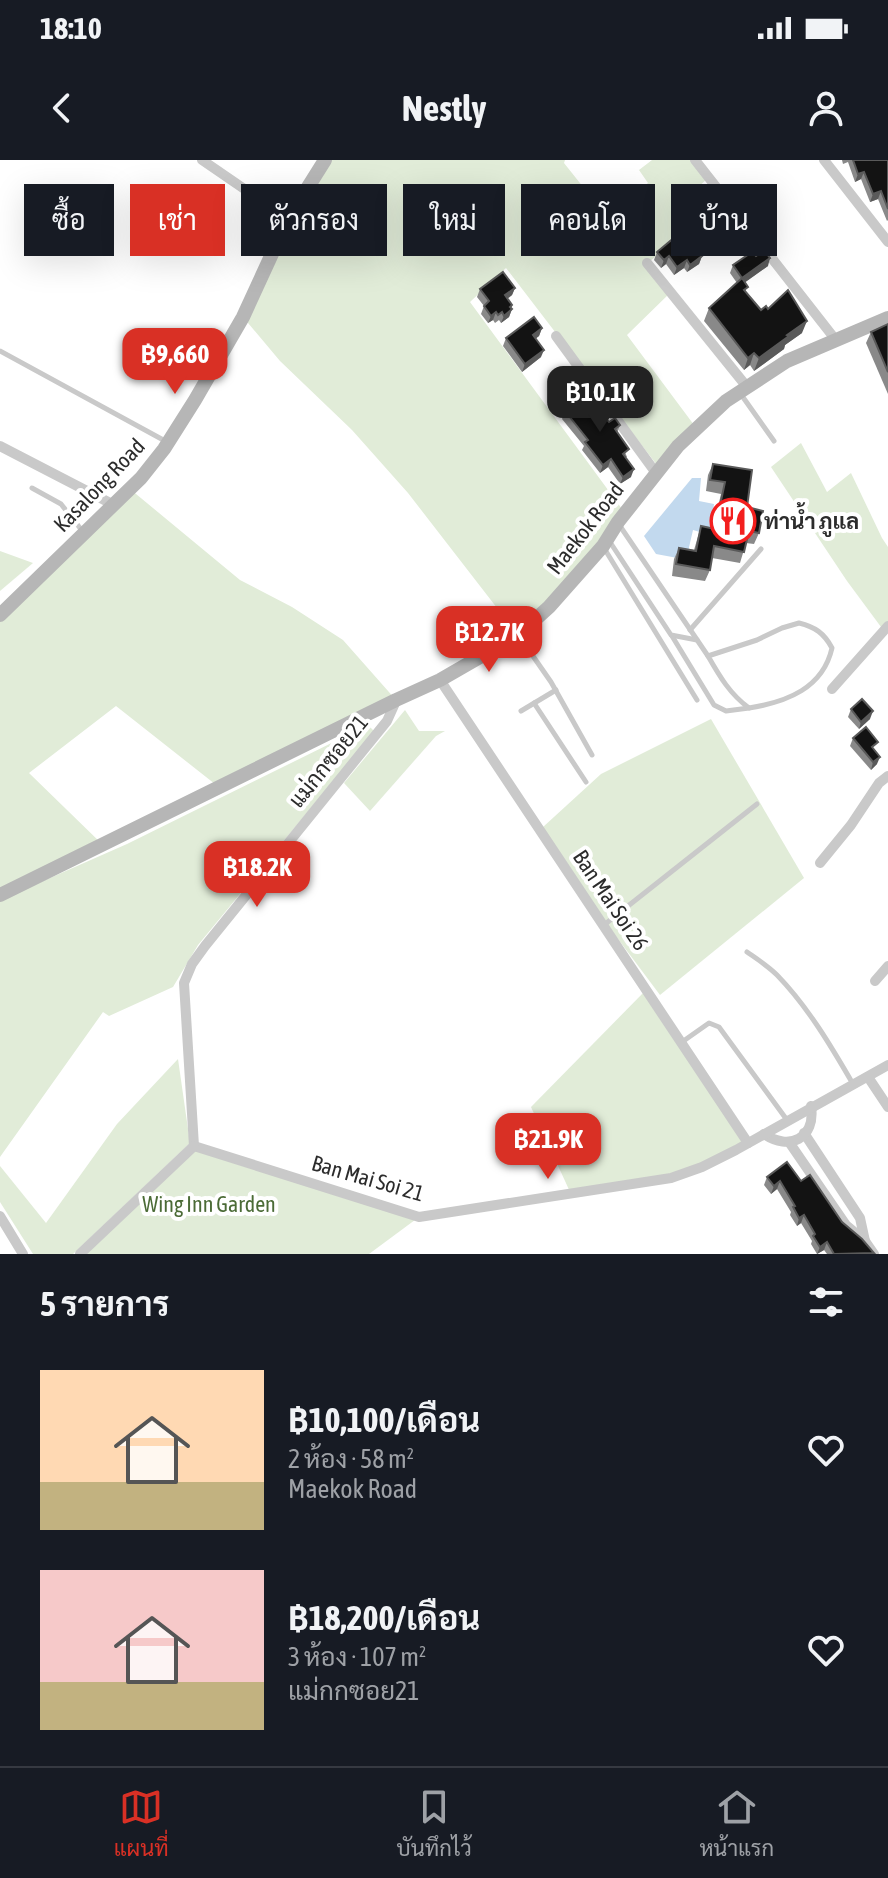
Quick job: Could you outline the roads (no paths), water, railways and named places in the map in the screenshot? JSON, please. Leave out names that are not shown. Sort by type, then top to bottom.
[{"type":"street","points":[[202,160],[241,187]]},
{"type":"street","name":"Kasalong Road","points":[[310,184],[325,160]]},
{"type":"street","points":[[695,160],[835,339]]},
{"type":"street","points":[[824,160],[888,242]]},
{"type":"street","name":"Kasalong Road","points":[[0,615],[141,478],[195,400],[243,317],[271,256]]},
{"type":"street","points":[[647,263],[743,390]]},
{"type":"street","name":"Maekok Road","points":[[0,895],[440,680],[518,635],[549,607],[605,542],[678,446],[726,401],[787,361],[888,318]]},
{"type":"street","points":[[556,336],[656,473]]},
{"type":"street","points":[[0,446],[114,505]]},
{"type":"street","points":[[832,689],[888,626]]},
{"type":"street","name":"Ban Mai Soi 26","points":[[440,680],[748,1143]]},
{"type":"street","name":"แม่กกซอย21","points":[[194,1146],[184,983],[192,964],[387,721],[396,700]]},
{"type":"street","points":[[820,863],[879,783],[888,776]]},
{"type":"street","points":[[875,981],[888,966]]},
{"type":"street","name":"Ban Mai Soi 21","points":[[194,1146],[419,1217],[671,1178],[702,1167],[888,1065]]},
{"type":"street","points":[[868,1077],[888,1107]]},
{"type":"street","points":[[764,1134],[774,1141],[799,1139],[810,1128],[813,1117],[811,1106]]},
{"type":"street","points":[[804,1133],[860,1218],[865,1241]]},
{"type":"street","points":[[789,1142],[846,1225],[865,1241],[874,1254]]},
{"type":"street","points":[[80,1254],[194,1146]]},
{"type":"street","points":[[0,1216],[23,1254]]},
{"type":"lane","points":[[0,351],[168,442]]},
{"type":"lane","points":[[743,390],[774,441]]},
{"type":"lane","points":[[32,488],[61,504],[84,534]]},
{"type":"lane","points":[[618,522],[726,687],[749,708]]},
{"type":"lane","points":[[605,542],[671,635],[714,705],[726,711],[787,698],[805,690],[827,665],[832,648],[821,632],[799,623],[708,656]]},
{"type":"lane","points":[[605,542],[697,700]]},
{"type":"lane","points":[[690,630],[761,549]]},
{"type":"lane","points":[[518,635],[556,690],[592,755]]},
{"type":"lane","points":[[671,635],[697,640]]},
{"type":"lane","points":[[521,711],[556,690]]},
{"type":"lane","points":[[534,703],[586,782]]},
{"type":"lane","points":[[603,926],[757,804]]},
{"type":"lane","points":[[747,952],[776,974],[799,1001],[822,1032],[853,1085]]},
{"type":"lane","points":[[681,1042],[709,1023],[719,1027],[787,1120]]},
{"type":"water","points":[[692,478],[701,478],[699,501],[714,504],[710,535],[693,530],[687,556],[683,559],[656,554],[644,536]]},
{"type":"place","name":"ท่าน้ำ ภูแล","points":[[733,521]]},
{"type":"park label","name":"Wing Inn Garden","points":[[209,1204]]}]
